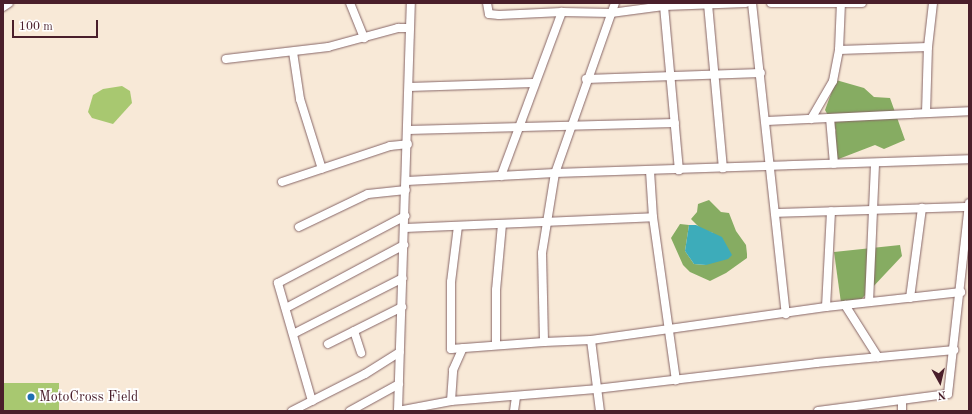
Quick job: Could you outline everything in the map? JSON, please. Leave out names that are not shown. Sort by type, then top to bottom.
[{"type":"street","points":[[3,7],[9,3]]},
{"type":"street","points":[[350,3],[364,38]]},
{"type":"street","points":[[411,3],[407,186],[398,411],[451,402],[596,390],[878,357],[954,350]]},
{"type":"street","points":[[487,3],[489,14],[562,12],[611,13],[664,6],[746,3]]},
{"type":"street","points":[[544,342],[542,253],[555,173],[586,79],[615,3]]},
{"type":"street","points":[[752,3],[767,121],[786,314]]},
{"type":"street","points":[[771,3],[862,3]]},
{"type":"street","points":[[811,119],[833,81],[839,50],[841,3]]},
{"type":"street","points":[[926,113],[928,47],[933,3]]},
{"type":"street","points":[[708,4],[723,168]]},
{"type":"street","points":[[664,6],[679,170]]},
{"type":"street","points":[[501,176],[533,83],[562,12]]},
{"type":"street","points":[[226,60],[328,47],[398,28],[410,28]]},
{"type":"street","points":[[839,50],[928,47]]},
{"type":"street","points":[[293,52],[300,99],[322,169]]},
{"type":"street","points":[[586,79],[761,73]]},
{"type":"street","points":[[409,87],[533,83]]},
{"type":"street","points":[[767,121],[969,111]]},
{"type":"street","points":[[830,118],[834,164]]},
{"type":"street","points":[[408,130],[675,123]]},
{"type":"street","points":[[282,182],[390,146],[408,144]]},
{"type":"street","points":[[299,227],[368,194],[407,186],[501,176],[969,160]]},
{"type":"street","points":[[869,302],[875,163]]},
{"type":"street","points":[[650,171],[653,217],[676,380]]},
{"type":"street","points":[[818,411],[948,394],[961,292],[969,203]]},
{"type":"street","points":[[775,213],[969,207]]},
{"type":"street","points":[[910,298],[922,208]]},
{"type":"street","points":[[826,307],[830,211]]},
{"type":"street","points":[[312,401],[278,283],[279,281],[405,216]]},
{"type":"street","points":[[405,228],[653,217]]},
{"type":"street","points":[[496,345],[496,290],[502,224]]},
{"type":"street","points":[[458,226],[451,282],[451,349],[591,340],[668,328],[786,314],[826,307],[961,292]]},
{"type":"street","points":[[286,308],[404,244]]},
{"type":"street","points":[[293,334],[403,278]]},
{"type":"street","points":[[845,305],[878,357]]},
{"type":"street","points":[[328,344],[402,307]]},
{"type":"street","points":[[354,331],[362,353]]},
{"type":"street","points":[[591,340],[596,390],[600,411]]},
{"type":"street","points":[[451,402],[453,370],[463,348]]},
{"type":"street","points":[[292,411],[400,352]]},
{"type":"street","points":[[350,411],[399,384]]},
{"type":"street","points":[[514,411],[516,397]]},
{"type":"street","points":[[902,401],[902,411]]},
{"type":"green space","points":[[836,80],[864,88],[874,97],[890,98],[905,140],[884,149],[875,145],[836,160],[832,142],[836,130],[825,110]]},
{"type":"green space","points":[[122,86],[130,91],[132,103],[113,124],[92,118],[88,112],[93,95],[103,89]]},
{"type":"green space","points":[[709,200],[721,212],[729,213],[736,231],[746,245],[747,254],[747,258],[726,273],[710,281],[690,272],[683,265],[671,238],[680,224],[689,225],[685,251],[694,264],[706,265],[713,233],[701,229],[691,219],[697,212],[698,204]]},
{"type":"green space","points":[[900,245],[902,256],[855,306],[842,310],[834,252]]},
{"type":"green space","name":"MotoCross Field","points":[[3,383],[59,383],[59,411],[3,411]]},
{"type":"water","points":[[689,225],[696,225],[722,237],[732,255],[728,259],[706,265],[694,264],[685,251]]},
{"type":"place","name":"MotoCross Field","points":[[31,397]]}]
